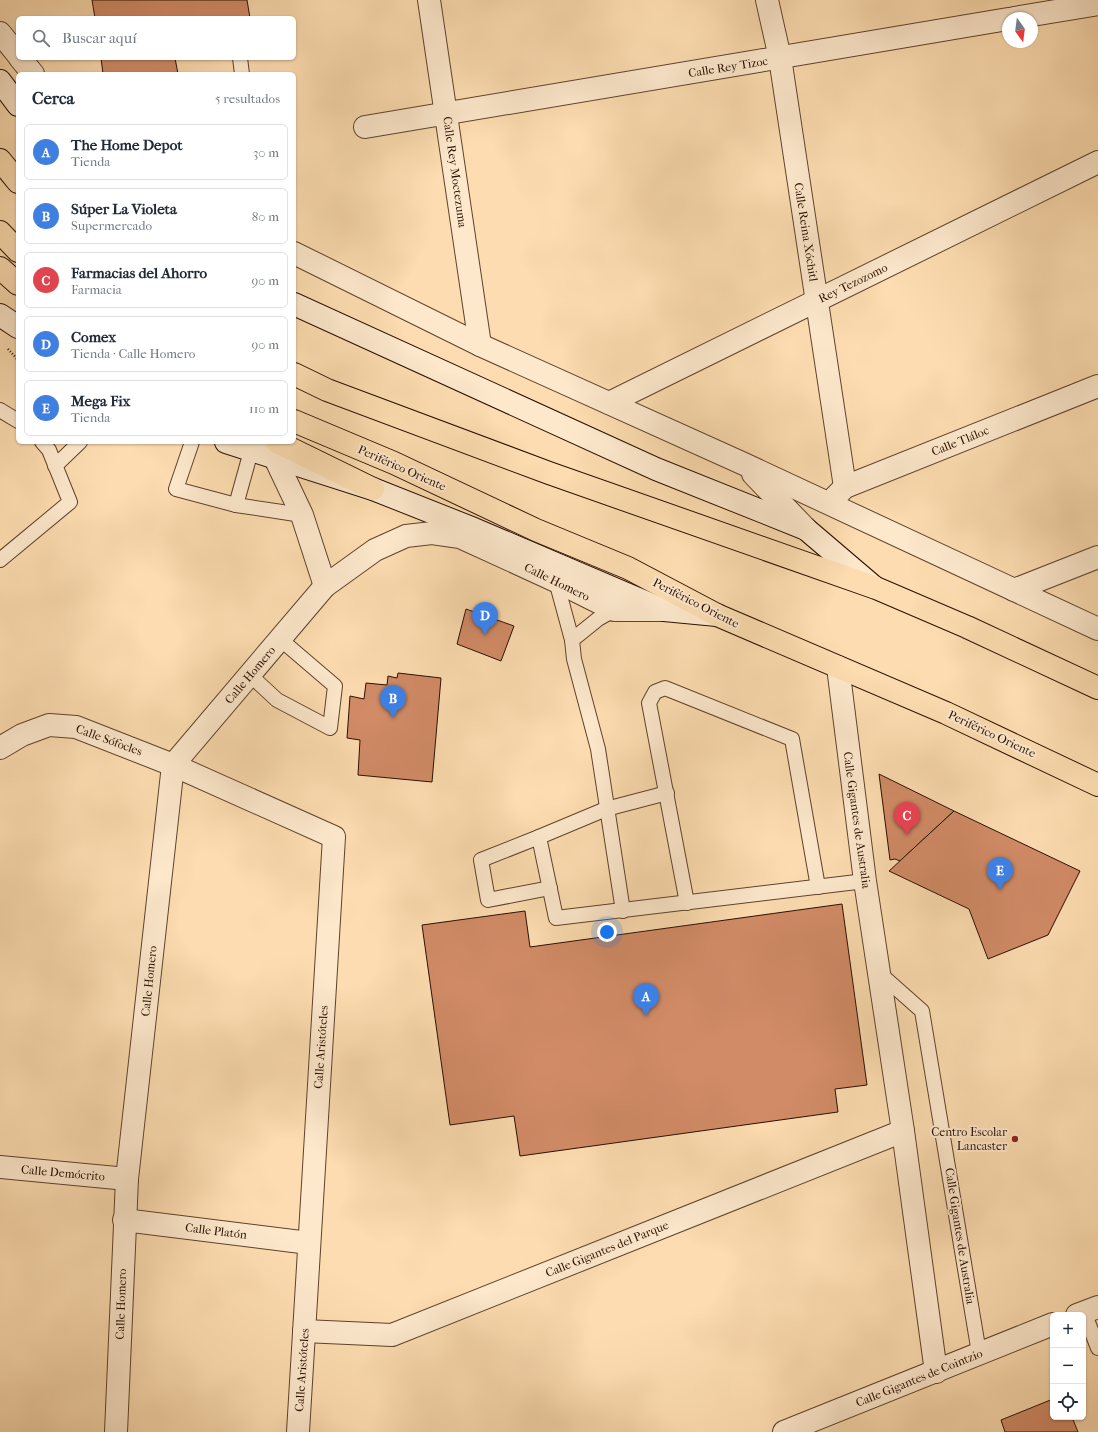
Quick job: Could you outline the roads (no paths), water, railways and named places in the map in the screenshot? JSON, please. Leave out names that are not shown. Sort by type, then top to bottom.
[{"type":"main road","points":[[0,160],[16,180]]},
{"type":"main road","points":[[0,232],[16,249]]},
{"type":"main road","points":[[0,268],[16,282]]},
{"type":"main road","points":[[296,375],[327,390],[549,473],[876,588],[967,627],[1098,688]]},
{"type":"main road","name":"Periférico Oriente","points":[[296,422],[394,463],[536,530],[628,568],[717,615],[946,713],[1098,785]]},
{"type":"main road","points":[[276,450],[373,489]]},
{"type":"street","name":"Calle Rey Moctezuma","points":[[429,0],[480,345]]},
{"type":"street","name":"Calle Reina Xóchitl","points":[[767,0],[780,58],[845,488]]},
{"type":"street","points":[[1038,14],[1098,4]]},
{"type":"street","name":"Calle Rey Tizoc","points":[[365,127],[1002,20]]},
{"type":"street","points":[[0,33],[16,53]]},
{"type":"street","points":[[22,60],[31,72]]},
{"type":"street","points":[[0,82],[16,102]]},
{"type":"street","name":"Rey Tezozomo","points":[[609,403],[1098,162]]},
{"type":"street","points":[[296,254],[480,345],[744,464],[1098,629]]},
{"type":"street","points":[[296,305],[656,469],[806,529]]},
{"type":"street","points":[[0,315],[16,326]]},
{"type":"street","name":"Calle Tláloc","points":[[827,504],[845,488],[1098,386]]},
{"type":"street","points":[[232,444],[251,450],[276,450],[302,515],[325,586]]},
{"type":"street","points":[[744,464],[806,529],[876,588]]},
{"type":"street","points":[[373,489],[474,529],[664,610],[717,615]]},
{"type":"street","name":"Calle Homero","points":[[116,1432],[124,1220],[127,1179],[174,765],[325,586],[375,550],[406,536],[432,533],[460,537],[556,581],[614,610],[664,610]]},
{"type":"street","points":[[1014,590],[1098,557]]},
{"type":"street","name":"Calle Gigantes de Australia","points":[[838,667],[865,881],[903,1131],[936,1372]]},
{"type":"street","name":"Calle Sófocles","points":[[0,748],[22,735],[49,725],[76,727],[174,765]]},
{"type":"street","name":"Calle Aristóteles","points":[[174,765],[334,837],[298,1432]]},
{"type":"street","name":"Calle Gigantes del Parque","points":[[304,1331],[392,1335],[903,1131]]},
{"type":"street","name":"Calle Demócrito","points":[[0,1167],[127,1179]]},
{"type":"street","name":"Calle Platón","points":[[124,1220],[309,1243]]},
{"type":"street","name":"Calle Gigantes de Cointzio","points":[[784,1432],[1050,1325]]},
{"type":"lane","points":[[240,60],[242,72]]},
{"type":"lane","points":[[0,410],[16,420]]},
{"type":"lane","points":[[0,560],[70,502],[49,450],[44,444]]},
{"type":"lane","points":[[55,466],[78,444]]},
{"type":"lane","points":[[191,444],[176,489],[236,505],[302,515]]},
{"type":"lane","points":[[236,505],[251,450]]},
{"type":"lane","points":[[556,581],[572,640],[574,659],[598,748],[606,809],[623,911]]},
{"type":"lane","points":[[572,640],[598,619],[614,610]]},
{"type":"lane","points":[[250,675],[277,700],[330,728],[335,686],[280,639]]},
{"type":"lane","points":[[687,903],[649,703],[654,692],[665,688],[792,739],[818,887]]},
{"type":"lane","points":[[550,888],[488,900],[481,860],[606,809],[666,793]]},
{"type":"lane","points":[[539,837],[556,918],[865,881]]},
{"type":"lane","name":"Calle Gigantes de Australia","points":[[878,972],[922,1011],[979,1353]]},
{"type":"lane","points":[[1086,1311],[1097,1344]]},
{"type":"place","name":"Comex","points":[[485,635]]},
{"type":"place","name":"Súper La Violeta","points":[[393,718]]},
{"type":"place","name":"Farmacias del Ahorro","points":[[907,835]]},
{"type":"place","name":"Mega Fix","points":[[1000,890]]},
{"type":"place","name":"The Home Depot","points":[[646,1016]]},
{"type":"place","name":"Centro Escolar Lancaster","points":[[1015,1139]]}]
